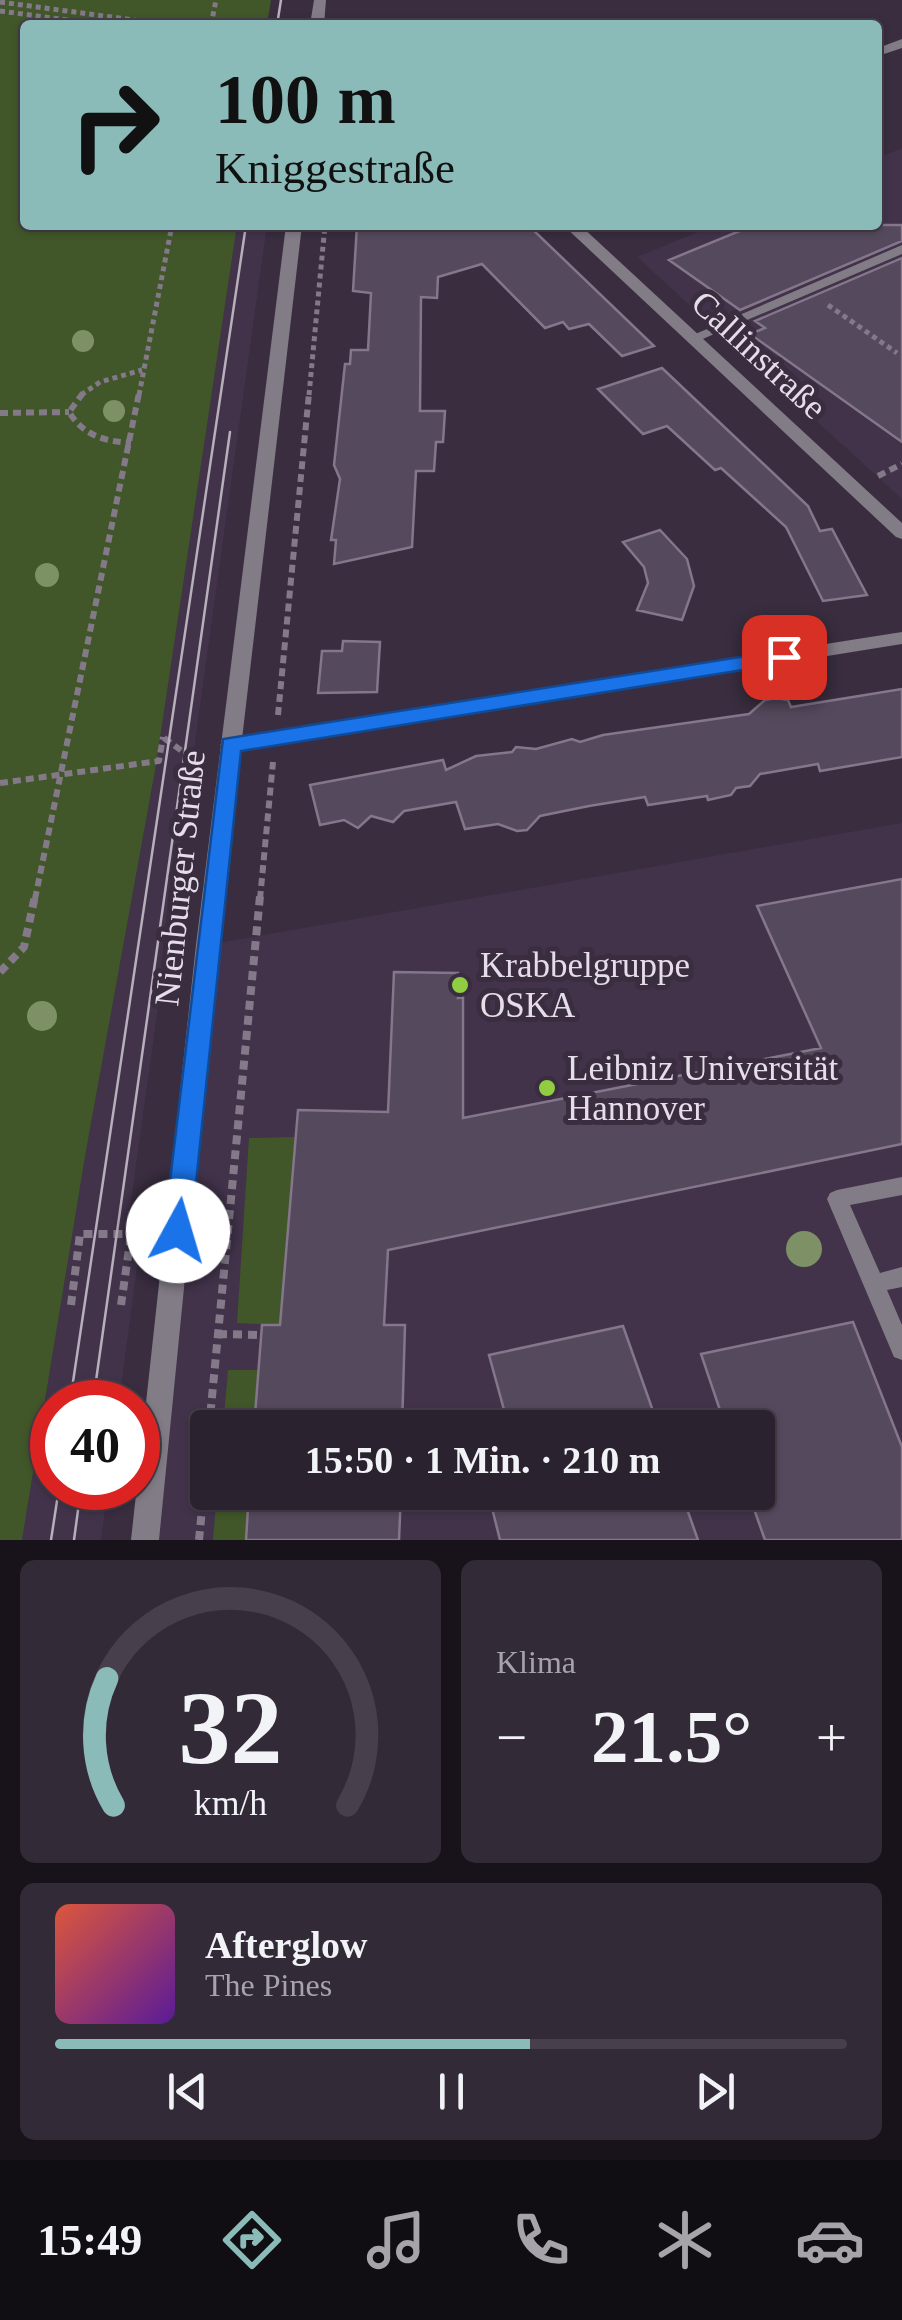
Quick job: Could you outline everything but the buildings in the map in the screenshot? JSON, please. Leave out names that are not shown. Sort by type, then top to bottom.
[{"type":"street","name":"Nienburger Straße","points":[[145,1540],[230,745],[293,230]]},
{"type":"street","name":"Callinstraße","points":[[577,230],[902,533]]},
{"type":"street","points":[[230,745],[902,638]]},
{"type":"lane","points":[[693,338],[902,249]]},
{"type":"lane","points":[[902,1186],[836,1198],[902,1350]]},
{"type":"lane","points":[[873,1284],[902,1278]]},
{"type":"path","points":[[0,2],[135,20]]},
{"type":"path","points":[[0,11],[68,20]]},
{"type":"path","points":[[0,972],[24,947],[63,774],[171,230]]},
{"type":"path","points":[[212,1410],[325,230]]},
{"type":"path","points":[[807,291],[897,353]]},
{"type":"path","points":[[69,412],[76,398],[100,380],[142,370]]},
{"type":"path","points":[[0,413],[69,412]]},
{"type":"path","points":[[69,412],[82,430],[95,438],[131,442]]},
{"type":"path","points":[[0,783],[159,761],[163,738],[197,762]]},
{"type":"path","points":[[70,1305],[80,1234],[94,1234],[130,1236],[121,1306]]},
{"type":"path","points":[[218,1334],[261,1335]]},
{"type":"path","points":[[199,1540],[202,1510]]},
{"type":"shaded area","points":[[902,148],[902,499],[637,257],[703,230],[882,230],[882,156]]},
{"type":"shaded area","points":[[236,230],[266,230],[130,1208],[141,1237],[122,1380],[48,1380],[156,765]]},
{"type":"shaded area","name":"Leibniz Universität Hannover","points":[[902,823],[902,1540],[144,1540],[147,1510],[160,1510],[160,1389],[207,945]]},
{"type":"shaded area","points":[[30,1491],[30,1510],[105,1510],[101,1540],[22,1540]]},
{"type":"green space","points":[[0,0],[271,0],[268,20],[20,20],[20,230],[236,230],[156,765],[48,1380],[30,1380],[30,1491],[22,1540],[0,1540]]},
{"type":"green space","points":[[295,1137],[280,1325],[237,1323],[249,1138]]},
{"type":"green space","points":[[228,1370],[259,1370],[256,1410],[225,1410]]},
{"type":"green space","points":[[216,1510],[248,1510],[246,1540],[213,1540]]},
{"type":"tram line","points":[[278,20],[281,0]]},
{"type":"tram line","points":[[73,1380],[245,230]]},
{"type":"tram line","points":[[96,1380],[230,432]]},
{"type":"tram line","points":[[51,1540],[56,1510]]},
{"type":"tram line","points":[[74,1540],[78,1510]]},
{"type":"place","name":"Krabbelgruppe OSKA","points":[[460,985]]},
{"type":"place","name":"Leibniz Universität Hannover","points":[[547,1088]]},
{"type":"route","points":[[178,1231],[230,745],[784,657]]}]
